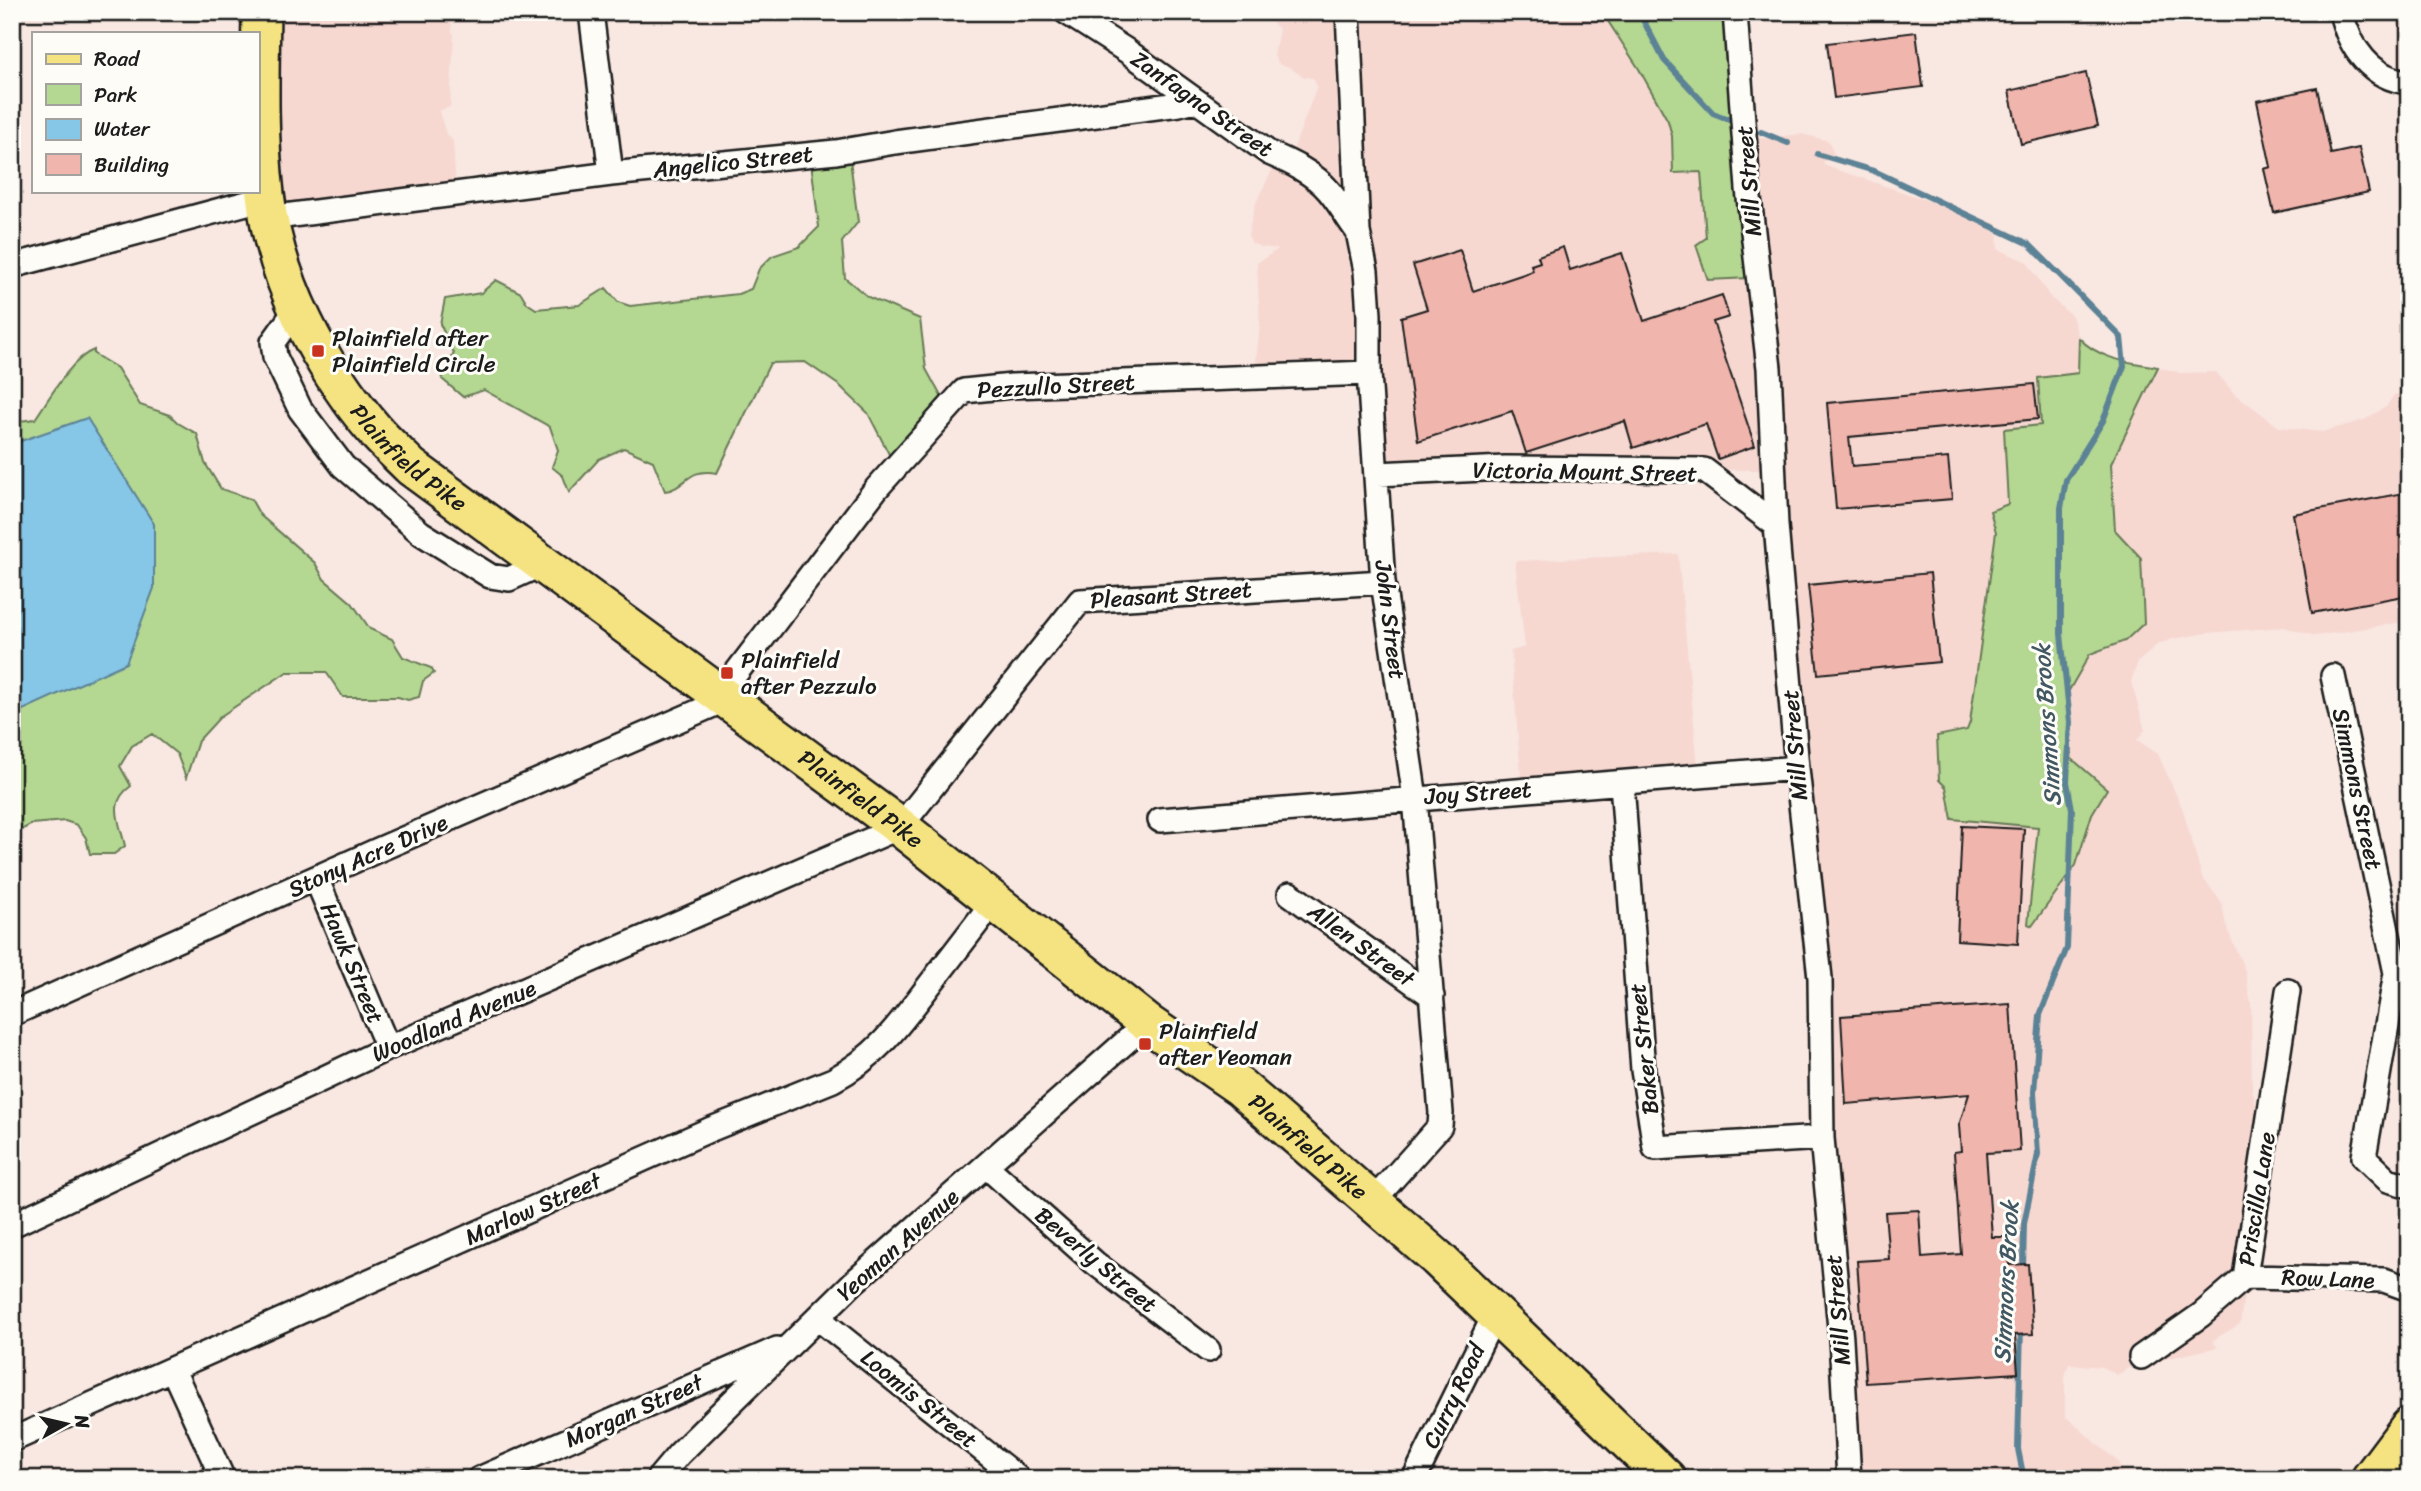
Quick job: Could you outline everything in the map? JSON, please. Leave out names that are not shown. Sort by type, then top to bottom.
[{"type":"main road","name":"Plainfield Pike","points":[[261,12],[261,161],[267,208],[277,252],[290,293],[337,379],[377,433],[411,467],[900,827],[1147,1023],[1240,1087],[1437,1258],[1667,1479]]},
{"type":"main road","points":[[2370,1479],[2408,1431]]},
{"type":"street","points":[[592,12],[611,174]]},
{"type":"street","name":"Zanfagna Street","points":[[1066,12],[1269,153],[1287,160],[1319,181],[1328,189],[1358,232]]},
{"type":"street","name":"John Street","points":[[1348,12],[1358,232],[1366,271],[1369,373],[1383,582],[1415,798],[1440,1126],[1372,1202]]},
{"type":"street","name":"Mill Street","points":[[1735,12],[1748,188],[1769,368],[1776,525],[1797,768],[1820,978],[1822,1138],[1841,1339],[1849,1479]]},
{"type":"street","points":[[2341,12],[2352,44],[2376,71],[2385,77],[2409,82]]},
{"type":"street","name":"Angelico Street","points":[[12,266],[267,208],[836,152],[1195,100]]},
{"type":"street","points":[[298,307],[273,342],[275,356],[300,410],[343,466],[421,533],[490,576],[509,579],[542,564]]},
{"type":"street","name":"Pezzullo Street","points":[[720,694],[876,489],[964,391],[1012,386],[1369,373]]},
{"type":"street","name":"Victoria Mount Street","points":[[1377,474],[1505,468],[1704,470],[1776,525]]},
{"type":"street","name":"Pleasant Street","points":[[900,827],[1080,601],[1383,582]]},
{"type":"street","name":"Simmons Street","points":[[2333,676],[2403,971]]},
{"type":"street","name":"Stony Acre Drive","points":[[12,1014],[711,706],[720,694]]},
{"type":"street","name":"Joy Street","points":[[1160,820],[1797,768]]},
{"type":"street","name":"Baker Street","points":[[1622,783],[1643,1070],[1655,1148],[1822,1138]]},
{"type":"street","name":"Woodland Avenue","points":[[12,1225],[388,1048],[900,827]]},
{"type":"street","name":"Hawk Street","points":[[316,878],[388,1048]]},
{"type":"street","name":"Allen Street","points":[[1290,894],[1432,996]]},
{"type":"street","name":"Marlow Street","points":[[12,1440],[709,1130],[853,1070],[897,1029],[994,901]]},
{"type":"street","points":[[2403,971],[2364,1157],[2388,1181],[2409,1186]]},
{"type":"street","name":"Priscilla Lane","points":[[2141,1357],[2201,1315],[2245,1277],[2288,991]]},
{"type":"street","name":"Yeoman Avenue","points":[[659,1479],[679,1454],[854,1282],[1147,1023]]},
{"type":"street","name":"Beverly Street","points":[[986,1166],[1095,1263],[1208,1350]]},
{"type":"street","name":"Row Lane","points":[[2245,1277],[2384,1280],[2409,1289]]},
{"type":"street","name":"Curry Road","points":[[1414,1479],[1495,1314]]},
{"type":"street","name":"Loomis Street","points":[[819,1319],[1018,1479]]},
{"type":"street","name":"Morgan Street","points":[[479,1479],[789,1343]]},
{"type":"street","points":[[173,1370],[223,1479]]},
{"type":"shaded area","points":[[263,12],[451,12],[454,34],[450,107],[439,111],[446,134],[453,141],[456,192],[274,218]]},
{"type":"shaded area","points":[[1269,12],[1602,12],[1639,69],[1668,121],[1672,136],[1673,173],[1701,171],[1709,280],[1748,140],[1802,134],[1829,141],[1834,155],[1823,162],[1826,166],[1997,224],[1998,249],[2027,262],[2050,297],[2072,316],[2079,338],[2079,373],[2041,425],[2004,430],[2008,504],[1990,511],[1996,532],[1970,722],[1967,730],[1937,737],[1939,780],[1946,787],[1952,819],[2038,827],[2028,924],[2031,925],[2076,865],[2092,814],[2107,789],[2071,758],[2067,694],[2090,654],[2125,641],[2141,558],[2114,530],[2111,464],[2158,367],[2181,373],[2216,372],[2234,393],[2279,427],[2322,432],[2364,420],[2386,407],[2394,395],[2409,392],[2409,621],[2316,636],[2284,627],[2206,633],[2173,639],[2158,644],[2138,662],[2131,681],[2145,730],[2137,740],[2158,754],[2183,810],[2202,877],[2222,903],[2226,926],[2245,971],[2251,1003],[2252,1090],[2266,1141],[2240,1324],[2213,1340],[2218,1347],[2130,1367],[2117,1375],[2103,1367],[2069,1364],[2065,1376],[2065,1416],[2118,1462],[2124,1479],[1851,1479],[1846,1394],[1762,470],[1505,468],[1386,475],[1371,385],[1254,377],[1260,326],[1257,263],[1278,249],[1252,243],[1248,235],[1255,205],[1277,160],[1289,161],[1317,86],[1313,78],[1304,77],[1287,66],[1280,65],[1274,56],[1279,29],[1272,22]]},
{"type":"shaded area","points":[[1678,554],[1699,777],[1522,788],[1511,651],[1525,647],[1515,561]]},
{"type":"green space","points":[[1602,12],[1736,12],[1750,278],[1708,280],[1696,245],[1706,238],[1701,172],[1673,173],[1672,136],[1668,121],[1639,69]]},
{"type":"green space","points":[[849,152],[858,222],[842,242],[845,278],[868,297],[920,319],[926,369],[947,407],[895,466],[868,413],[840,386],[805,362],[770,363],[717,473],[693,475],[678,486],[665,491],[653,461],[624,448],[599,459],[569,492],[563,476],[552,467],[558,450],[550,427],[484,390],[463,397],[442,379],[454,353],[440,324],[445,299],[481,293],[496,280],[521,293],[527,303],[536,309],[579,305],[606,288],[618,302],[630,306],[738,294],[751,289],[759,269],[772,256],[799,247],[819,227],[810,154]]},
{"type":"green space","points":[[2079,338],[2106,356],[2158,367],[2111,464],[2115,530],[2141,558],[2144,623],[2125,641],[2090,654],[2067,694],[2071,758],[2107,789],[2092,814],[2076,865],[2032,926],[2028,924],[2038,827],[1952,819],[1946,787],[1939,780],[1937,736],[1967,730],[1970,722],[1996,532],[1990,511],[2008,504],[2004,429],[2041,425],[2038,378],[2078,373]]},
{"type":"green space","points":[[94,350],[94,354],[117,368],[140,405],[170,415],[197,434],[205,463],[221,489],[251,499],[260,515],[315,563],[324,579],[352,603],[370,629],[392,639],[403,657],[431,668],[434,673],[423,681],[419,697],[408,700],[398,697],[343,697],[326,672],[287,672],[221,716],[198,741],[186,778],[177,754],[152,734],[132,746],[120,766],[131,786],[119,799],[117,806],[125,846],[114,854],[90,854],[86,838],[77,825],[65,821],[32,824],[12,835],[12,422],[35,419],[69,370],[85,354]]},
{"type":"water","points":[[87,418],[154,524],[154,588],[126,663],[12,715],[12,444]]},
{"type":"building","points":[[1916,32],[1923,87],[1834,98],[1827,43]]},
{"type":"building","points":[[2086,73],[2098,126],[2021,144],[2009,91]]},
{"type":"building","points":[[2317,88],[2331,154],[2359,148],[2369,192],[2274,213],[2264,169],[2271,167],[2257,101]]},
{"type":"building","points":[[1563,247],[1570,270],[1622,253],[1644,321],[1722,295],[1729,317],[1713,322],[1755,446],[1718,459],[1706,424],[1633,448],[1625,421],[1526,453],[1512,411],[1418,441],[1401,317],[1427,309],[1413,265],[1460,250],[1473,291],[1533,271],[1531,265],[1540,262],[1538,256]]},
{"type":"building","points":[[2034,384],[2038,419],[1849,437],[1852,466],[1948,458],[1952,499],[1836,509],[1827,403]]},
{"type":"building","points":[[2409,492],[2409,595],[2312,613],[2293,514]]},
{"type":"building","points":[[1930,573],[1939,662],[1818,674],[1808,585]]},
{"type":"building","points":[[1962,826],[2024,829],[2018,944],[1957,940]]},
{"type":"building","points":[[2010,1004],[2020,1151],[1986,1153],[1992,1237],[2007,1237],[2009,1265],[2028,1264],[2033,1334],[2015,1335],[2018,1373],[1866,1383],[1857,1261],[1889,1259],[1885,1212],[1919,1210],[1922,1257],[1961,1254],[1954,1152],[1961,1151],[1959,1125],[1969,1094],[1846,1104],[1841,1016]]},
{"type":"waterway","name":"Simmons Brook","points":[[1639,12],[1664,60],[1713,113],[1728,119]]},
{"type":"waterway","name":"Simmons Brook","points":[[1761,132],[1788,143]]},
{"type":"waterway","name":"Simmons Brook","points":[[1817,154],[1874,171],[2029,244],[2121,337],[2124,366],[2103,421],[2066,480],[2061,508],[2061,634],[2070,722],[2067,782],[2072,809],[2067,948],[2040,1015],[2034,1092],[2038,1154],[2024,1224],[2023,1270]]},
{"type":"waterway","name":"Simmons Brook","points":[[2021,1326],[2018,1449],[2024,1479]]},
{"type":"place","name":"Plainfield after Plainfield Circle","points":[[318,351]]},
{"type":"place","name":"Plainfield after Pezzulo","points":[[727,673]]},
{"type":"place","name":"Plainfield after Yeoman","points":[[1145,1044]]}]
